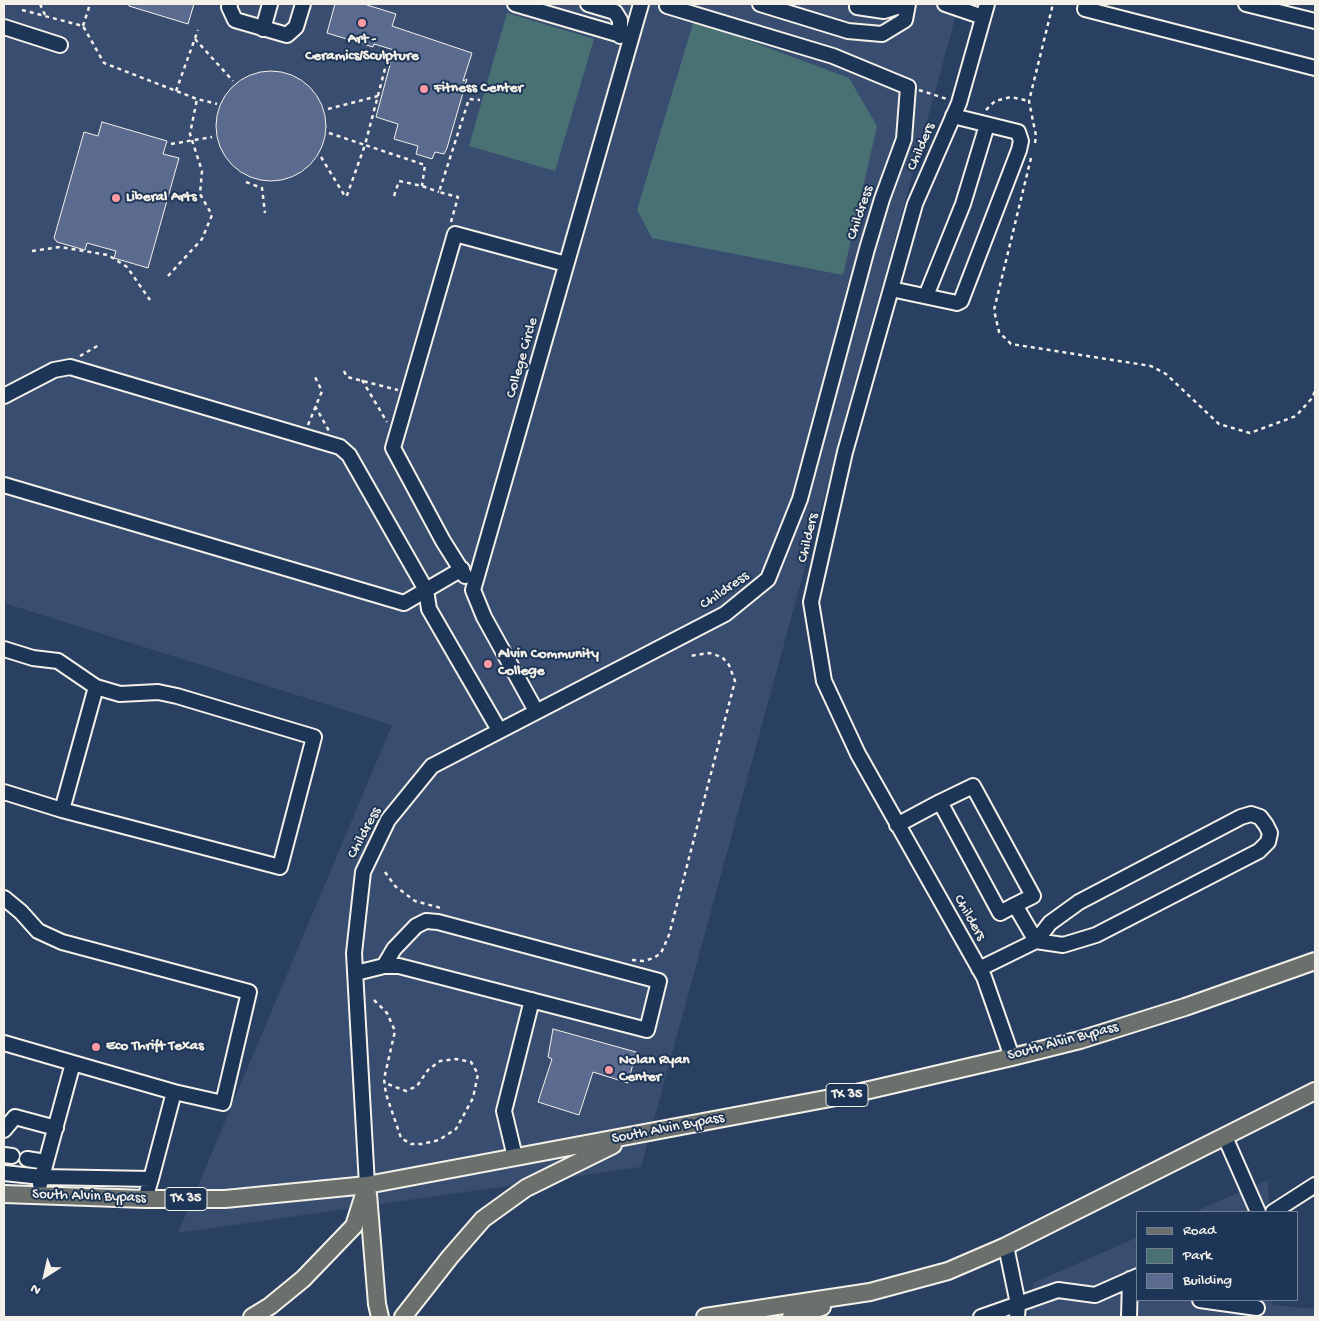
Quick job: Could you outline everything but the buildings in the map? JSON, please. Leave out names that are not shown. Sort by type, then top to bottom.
[{"type":"main road","name":"South Alvin Bypass","points":[[4,1194],[145,1200],[225,1199],[367,1185],[852,1094],[1012,1057],[1080,1040],[1185,1007],[1315,961]]},
{"type":"main road","points":[[791,1317],[948,1270],[1006,1246],[1225,1138],[1315,1091]]},
{"type":"main road","points":[[403,1317],[450,1257],[483,1219],[526,1188],[630,1136]]},
{"type":"main road","points":[[252,1317],[270,1306],[303,1279],[354,1226],[367,1185]]},
{"type":"main road","points":[[367,1185],[377,1304],[380,1317]]},
{"type":"main road","points":[[705,1317],[870,1292]]},
{"type":"street","points":[[230,4],[229,7],[235,20],[287,35],[296,27],[303,4]]},
{"type":"street","points":[[263,29],[270,4]]},
{"type":"street","points":[[515,4],[626,37]]},
{"type":"street","points":[[588,4],[616,12],[626,37]]},
{"type":"street","name":"College Circle","points":[[473,590],[566,264],[626,37],[641,4]]},
{"type":"street","points":[[760,4],[848,30],[882,34],[905,20],[907,4],[884,11],[857,7]]},
{"type":"street","points":[[945,4],[985,10]]},
{"type":"street","points":[[1086,4],[1085,9],[1315,68]]},
{"type":"street","points":[[1246,4],[1315,21]]},
{"type":"street","name":"Childress","points":[[367,1185],[354,953],[363,872],[388,820],[432,766],[725,614],[768,580],[800,499],[867,249],[882,199],[904,140],[908,87],[834,56],[667,5]]},
{"type":"street","name":"Childers","points":[[985,10],[954,101],[954,116],[915,204],[845,452],[811,602],[824,681],[858,754],[984,977],[1012,1057]]},
{"type":"street","points":[[4,27],[60,45]]},
{"type":"street","points":[[892,289],[957,303],[961,301],[1020,150],[1021,141],[1018,132],[954,116]]},
{"type":"street","points":[[926,296],[963,204],[987,124]]},
{"type":"street","points":[[536,711],[484,617],[462,569],[443,541],[392,448],[455,234],[566,264]]},
{"type":"street","points":[[4,396],[54,370],[70,367],[340,447],[349,455],[426,590],[429,610],[499,730]]},
{"type":"street","points":[[4,484],[404,602],[462,569]]},
{"type":"street","points":[[4,649],[33,658],[58,661],[96,688],[120,694],[158,692],[177,696],[314,737],[280,867],[62,810],[4,792]]},
{"type":"street","points":[[62,810],[96,688]]},
{"type":"street","points":[[897,825],[940,802],[973,786],[1033,896],[1000,913],[940,802]]},
{"type":"street","points":[[979,969],[1036,941],[1050,923],[1079,902],[1241,817],[1251,814],[1260,817],[1266,824],[1270,833],[1268,842],[1259,851],[1096,935],[1063,945],[1036,941]]},
{"type":"street","points":[[4,898],[21,912],[38,931],[62,942],[249,992],[223,1103],[174,1092],[4,1043]]},
{"type":"street","points":[[1015,905],[1036,941]]},
{"type":"street","points":[[356,974],[384,966],[399,966],[647,1030],[659,981],[438,922],[426,921],[416,926],[394,950],[384,966]]},
{"type":"street","points":[[515,1157],[504,1112],[532,1000]]},
{"type":"street","points":[[37,1196],[73,1063]]},
{"type":"street","points":[[145,1200],[174,1092]]},
{"type":"street","points":[[4,1130],[15,1117],[56,1128]]},
{"type":"street","points":[[1225,1138],[1258,1211]]},
{"type":"street","points":[[28,1159],[46,1162]]},
{"type":"street","points":[[4,1173],[42,1177],[151,1179]]},
{"type":"street","points":[[1275,1211],[1315,1186]]},
{"type":"street","points":[[1006,1246],[1018,1311]]},
{"type":"street","points":[[981,1317],[1018,1311],[1058,1290],[1095,1295],[1113,1287],[1134,1283],[1129,1317]]},
{"type":"street","points":[[1207,1301],[1257,1308]]},
{"type":"path","points":[[40,4],[46,17]]},
{"type":"path","points":[[83,26],[90,4]]},
{"type":"path","points":[[1034,146],[1036,136],[1029,101],[1053,4]]},
{"type":"path","points":[[22,10],[83,26],[104,63],[197,99],[217,104]]},
{"type":"path","points":[[176,91],[198,30]]},
{"type":"path","points":[[195,39],[233,81]]},
{"type":"path","points":[[321,157],[346,198],[365,144],[387,61]]},
{"type":"path","points":[[920,90],[986,110],[995,101],[1011,97],[1029,101]]},
{"type":"path","points":[[328,109],[378,96]]},
{"type":"path","points":[[168,276],[202,239],[212,215],[200,194],[202,170],[190,134],[197,99]]},
{"type":"path","points":[[439,192],[469,100],[480,100]]},
{"type":"path","points":[[328,133],[425,165],[422,186]]},
{"type":"path","points":[[171,144],[212,137]]},
{"type":"path","points":[[1032,156],[994,310],[999,332],[1012,344],[1151,366],[1166,374],[1219,424],[1250,433],[1296,416],[1313,397],[1315,390]]},
{"type":"path","points":[[394,196],[399,181],[458,197],[451,223]]},
{"type":"path","points":[[246,182],[262,188],[266,213]]},
{"type":"path","points":[[32,251],[60,247],[108,255],[128,267],[150,300]]},
{"type":"path","points":[[76,361],[78,357],[99,344]]},
{"type":"path","points":[[344,371],[347,376],[402,392]]},
{"type":"path","points":[[306,429],[322,391],[315,377]]},
{"type":"path","points":[[362,380],[391,430]]},
{"type":"path","points":[[316,406],[331,436]]},
{"type":"path","points":[[632,960],[654,958],[661,953],[669,935],[735,681],[729,665],[722,657],[709,653],[690,656]]},
{"type":"path","points":[[385,872],[395,886],[415,901],[443,909]]},
{"type":"path","points":[[374,1000],[387,1013],[394,1031],[384,1079],[386,1094],[401,1138],[411,1144],[422,1144],[439,1140],[456,1129],[473,1098],[478,1074],[471,1062],[456,1059],[440,1061],[428,1070],[417,1086],[406,1091],[385,1083]]},
{"type":"shaded area","name":"Alvin Community College","points":[[4,4],[959,4],[641,1167],[178,1233],[392,725],[4,603]]},
{"type":"shaded area","points":[[1268,1180],[1269,1211],[1196,1211]]},
{"type":"shaded area","points":[[1136,1238],[1136,1301],[1271,1301],[1272,1305],[1315,1309],[1315,1317],[1029,1317],[1033,1283]]},
{"type":"green space","points":[[507,13],[594,39],[555,171],[469,146]]},
{"type":"green space","points":[[694,20],[849,78],[877,126],[843,275],[652,238],[637,210]]},
{"type":"place","name":"Art - Ceramics/Sculpture","points":[[362,23]]},
{"type":"place","name":"Fitness Center","points":[[424,89]]},
{"type":"place","name":"Liberal Arts","points":[[116,198]]},
{"type":"place","name":"Alvin Community College","points":[[488,664]]},
{"type":"place","name":"Eco Thrift Texas","points":[[96,1047]]},
{"type":"place","name":"Nolan Ryan Center","points":[[609,1070]]}]
